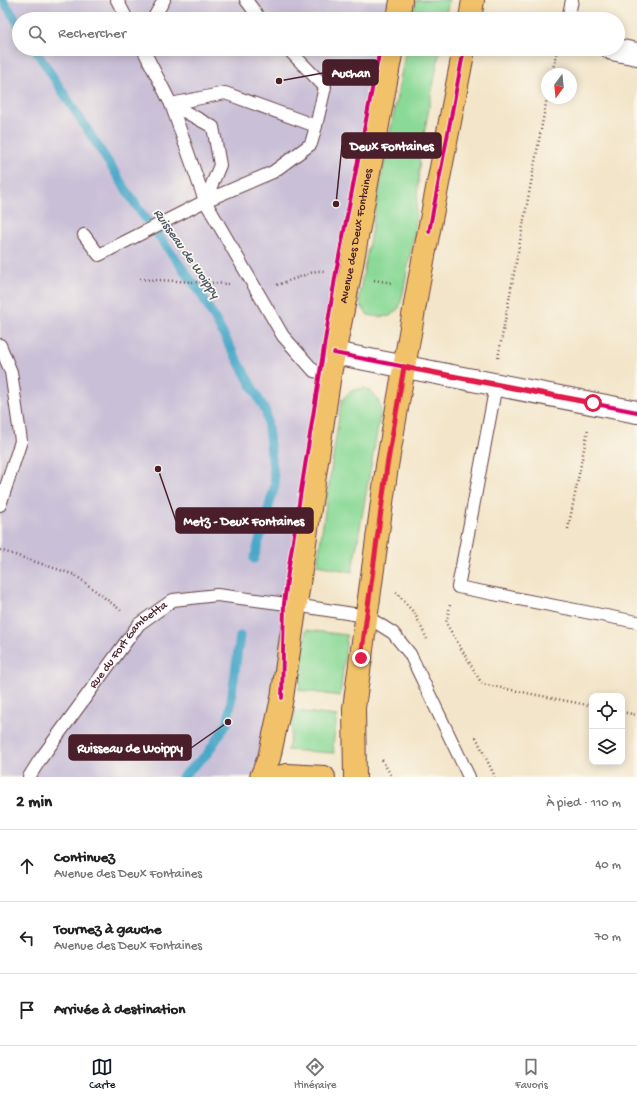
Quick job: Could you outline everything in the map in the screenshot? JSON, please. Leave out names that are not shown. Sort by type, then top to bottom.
[{"type":"main road","points":[[399,12],[401,0]]},
{"type":"main road","points":[[471,12],[473,0]]},
{"type":"main road","name":"Avenue des Deux Fontaines","points":[[261,777],[269,758],[282,698],[330,374],[391,56]]},
{"type":"main road","points":[[355,777],[354,708],[387,466],[404,367],[463,56]]},
{"type":"main road","points":[[276,777],[287,775],[324,777]]},
{"type":"street","points":[[625,52],[637,54]]},
{"type":"street","points":[[334,353],[637,412]]},
{"type":"lane","points":[[117,0],[123,12]]},
{"type":"lane","points":[[157,12],[164,0]]},
{"type":"lane","points":[[246,0],[255,12]]},
{"type":"lane","points":[[569,12],[572,0]]},
{"type":"lane","points":[[147,56],[172,104],[205,201],[283,336],[314,371],[330,374]]},
{"type":"lane","points":[[84,235],[98,255],[205,201],[273,172],[311,144],[325,87],[295,56]]},
{"type":"lane","points":[[172,104],[225,93],[316,126]]},
{"type":"lane","points":[[172,104],[213,127],[220,165],[205,201]]},
{"type":"lane","points":[[0,345],[11,372],[21,441],[0,506]]},
{"type":"lane","points":[[494,384],[458,587],[637,622]]},
{"type":"lane","name":"Rue du Fort Gambetta","points":[[29,777],[39,761],[140,624],[173,600],[217,595],[366,616],[393,633],[410,654],[469,777]]},
{"type":"path","points":[[553,68],[556,56]]},
{"type":"path","points":[[494,384],[546,104]]},
{"type":"path","points":[[140,279],[228,284]]},
{"type":"path","points":[[568,529],[593,403]]},
{"type":"path","points":[[0,550],[75,575],[140,624]]},
{"type":"path","points":[[458,587],[451,601],[446,623],[482,684],[589,705]]},
{"type":"path","points":[[625,713],[637,715]]},
{"type":"shaded area","points":[[0,0],[401,0],[399,12],[12,12],[12,56],[391,56],[261,777],[0,777]]},
{"type":"green space","points":[[416,0],[449,0],[446,12],[413,12]]},
{"type":"green space","points":[[405,56],[439,56],[420,155],[415,229],[399,308],[390,316],[379,317],[368,315],[361,306],[359,296]]},
{"type":"green space","points":[[365,388],[376,397],[381,410],[352,572],[317,565],[341,403],[350,392]]},
{"type":"green space","points":[[306,630],[347,635],[340,696],[299,690]]},
{"type":"green space","points":[[295,711],[337,716],[333,745],[334,753],[287,750]]},
{"type":"waterway","name":"Ruisseau de Woippy","points":[[3,0],[12,14]]},
{"type":"waterway","name":"Ruisseau de Woippy","points":[[40,56],[140,211],[200,292],[266,412],[275,485],[254,559]]},
{"type":"waterway","name":"Ruisseau de Woippy","points":[[182,777],[207,754],[228,722],[240,636]]},
{"type":"cycle path","points":[[282,698],[284,604],[288,572],[336,272],[379,56]]},
{"type":"cycle path","points":[[429,232],[463,56]]},
{"type":"cycle path","points":[[334,353],[637,412]]},
{"type":"place","name":"Auchan","points":[[279,81]]},
{"type":"place","name":"Deux Fontaines","points":[[336,204]]},
{"type":"place","name":"Metz - Deux Fontaines","points":[[158,469]]},
{"type":"place","name":"Ruisseau de Woippy","points":[[228,722]]},
{"type":"route","points":[[361,658],[387,466],[404,367],[593,403]]}]
